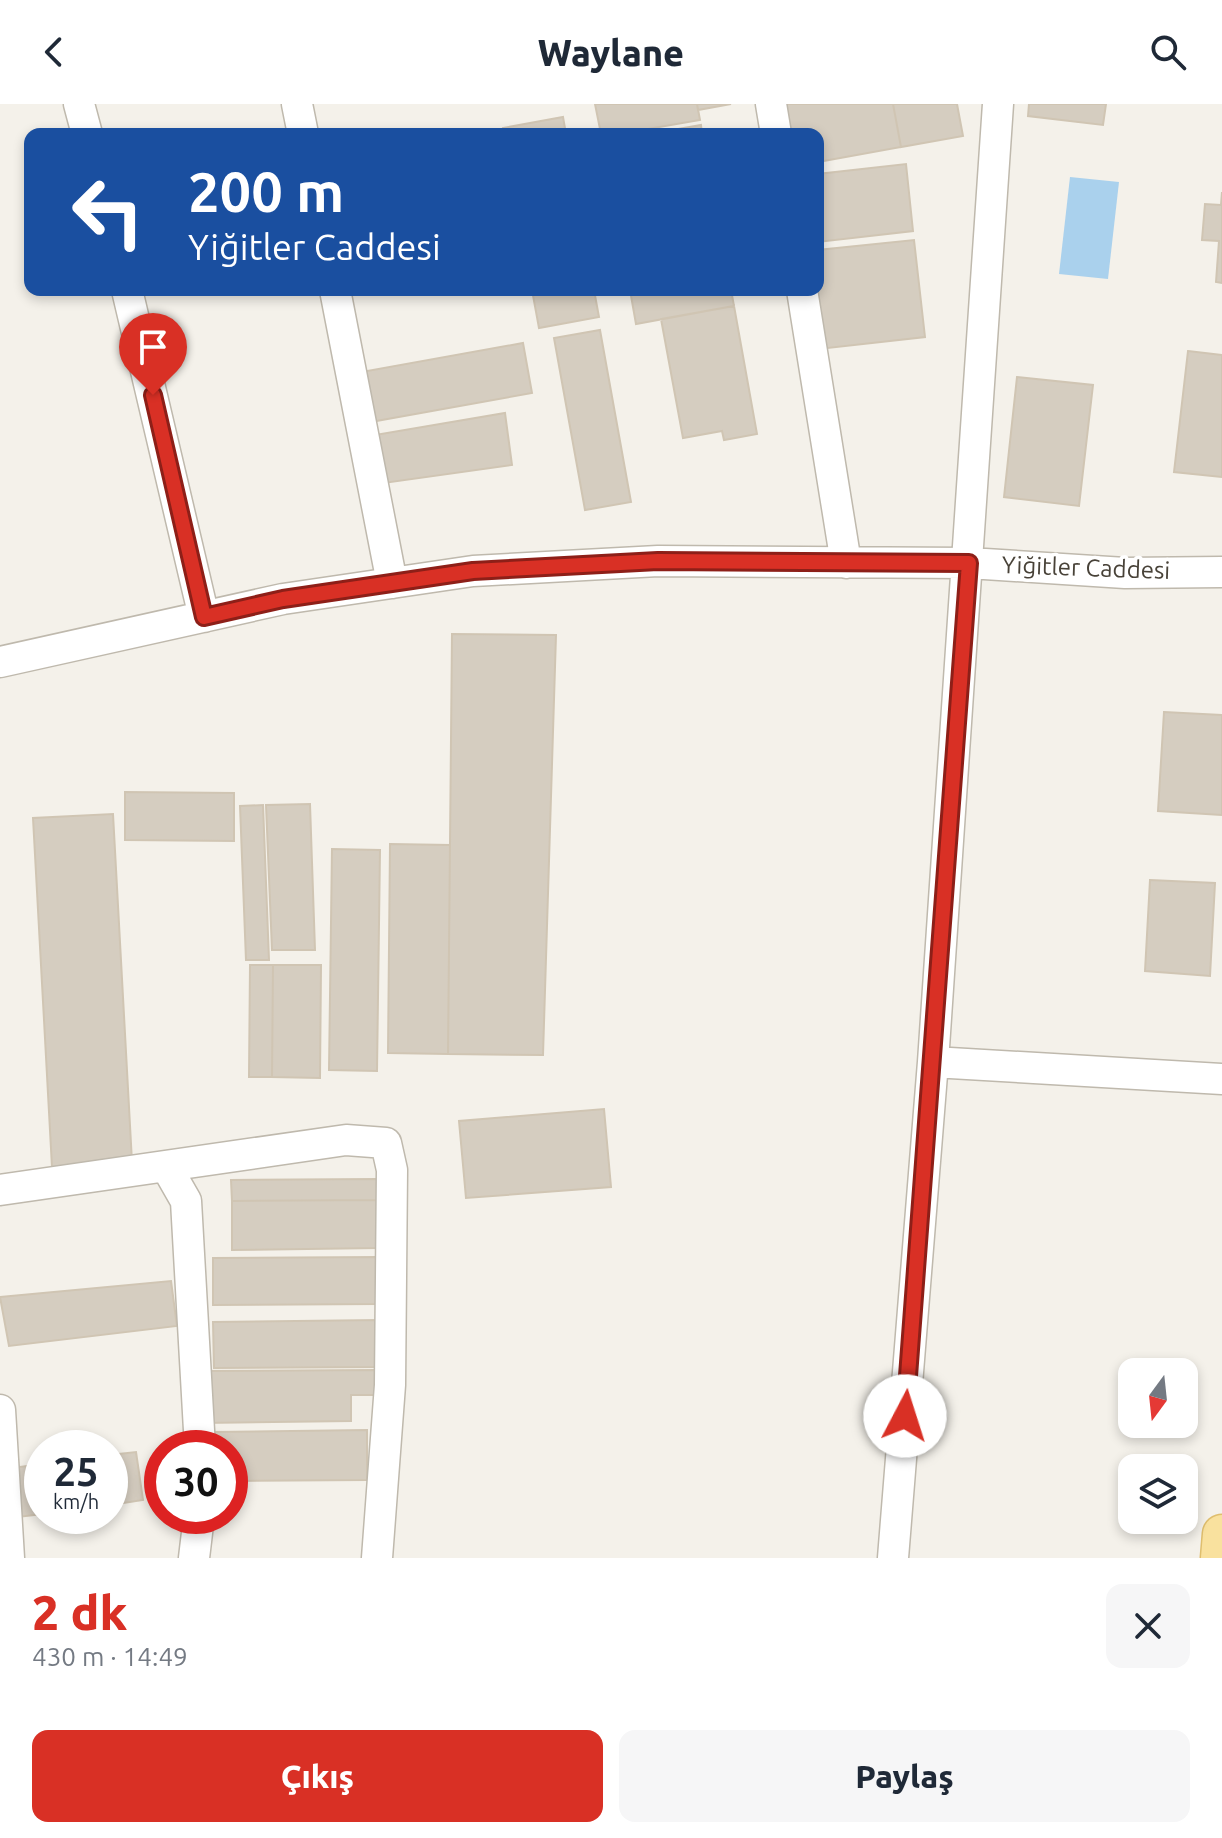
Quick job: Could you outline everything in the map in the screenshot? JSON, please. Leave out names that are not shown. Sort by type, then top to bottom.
[{"type":"main road","points":[[1220,1558],[1222,1534]]},
{"type":"street","points":[[79,104],[85,128]]},
{"type":"street","points":[[297,104],[302,128]]},
{"type":"street","points":[[771,104],[775,128]]},
{"type":"street","points":[[893,1558],[933,1062],[998,104]]},
{"type":"street","points":[[128,296],[204,617]]},
{"type":"street","points":[[336,296],[392,583]]},
{"type":"street","points":[[803,296],[846,563]]},
{"type":"street","name":"Yiğitler Caddesi","points":[[0,662],[283,599],[473,571],[658,561],[969,563],[1125,573],[1222,572]]},
{"type":"street","points":[[933,1062],[1222,1079]]},
{"type":"street","points":[[0,1190],[346,1140],[386,1143],[392,1170],[390,1385],[377,1558]]},
{"type":"street","points":[[166,1166],[186,1201],[199,1430]]},
{"type":"street","points":[[0,1410],[9,1558]]},
{"type":"street","points":[[194,1558],[197,1534]]},
{"type":"water","points":[[1070,177],[1119,182],[1108,279],[1059,274]]},
{"type":"building","points":[[595,104],[697,104],[700,120],[654,128],[600,128]]},
{"type":"building","points":[[697,104],[731,104],[698,110]]},
{"type":"building","points":[[777,104],[893,104],[901,147],[824,161],[824,128],[781,128]]},
{"type":"building","points":[[893,104],[957,104],[963,136],[901,147]]},
{"type":"building","points":[[1029,104],[1106,104],[1103,125],[1028,116]]},
{"type":"building","points":[[563,117],[565,128],[503,128]]},
{"type":"building","points":[[906,164],[913,231],[824,241],[824,173]]},
{"type":"building","points":[[1222,192],[1222,283],[1216,282],[1219,241],[1202,240],[1205,204],[1221,205]]},
{"type":"building","points":[[914,240],[925,337],[819,349],[813,296],[824,296],[824,249]]},
{"type":"building","points":[[533,296],[595,296],[599,317],[539,328]]},
{"type":"building","points":[[631,296],[732,296],[734,306],[636,324]]},
{"type":"building","points":[[734,306],[757,434],[724,440],[722,431],[683,438],[661,319]]},
{"type":"building","points":[[600,330],[631,502],[585,510],[554,338]]},
{"type":"building","points":[[523,343],[532,393],[365,423],[356,373]]},
{"type":"building","points":[[1188,351],[1222,355],[1222,477],[1174,472]]},
{"type":"building","points":[[1017,377],[1093,385],[1079,506],[1004,497]]},
{"type":"building","points":[[505,413],[512,465],[384,483],[375,435]]},
{"type":"building","points":[[452,634],[556,635],[543,1055],[448,1054]]},
{"type":"building","points":[[1164,712],[1222,715],[1222,815],[1158,811]]},
{"type":"building","points":[[125,792],[234,793],[234,841],[125,840]]},
{"type":"building","points":[[310,804],[315,950],[272,950],[266,805]]},
{"type":"building","points":[[263,805],[269,960],[246,960],[240,806]]},
{"type":"building","points":[[113,814],[132,1162],[52,1167],[33,818]]},
{"type":"building","points":[[390,844],[450,845],[448,1054],[388,1053]]},
{"type":"building","points":[[332,849],[380,850],[377,1071],[329,1070]]},
{"type":"building","points":[[1150,880],[1215,883],[1210,976],[1145,971]]},
{"type":"building","points":[[250,965],[273,965],[272,1077],[249,1077]]},
{"type":"building","points":[[273,965],[321,965],[320,1078],[272,1077]]},
{"type":"building","points":[[604,1109],[611,1187],[466,1198],[459,1121]]},
{"type":"building","points":[[377,1179],[377,1200],[232,1201],[231,1180]]},
{"type":"building","points":[[377,1200],[378,1248],[232,1250],[232,1201]]},
{"type":"building","points":[[378,1257],[378,1304],[213,1305],[213,1258]]},
{"type":"building","points":[[171,1281],[177,1326],[9,1346],[0,1297]]},
{"type":"building","points":[[379,1320],[379,1367],[214,1368],[213,1322]]},
{"type":"building","points":[[376,1370],[376,1395],[351,1395],[351,1421],[202,1423],[202,1371]]},
{"type":"building","points":[[367,1430],[367,1480],[248,1481],[248,1432]]},
{"type":"building","points":[[136,1452],[143,1500],[128,1502],[128,1453]]},
{"type":"building","points":[[24,1466],[24,1516],[18,1517],[12,1468]]},
{"type":"route","points":[[153,395],[204,617],[283,599],[473,571],[658,561],[969,563],[905,1416]]}]
